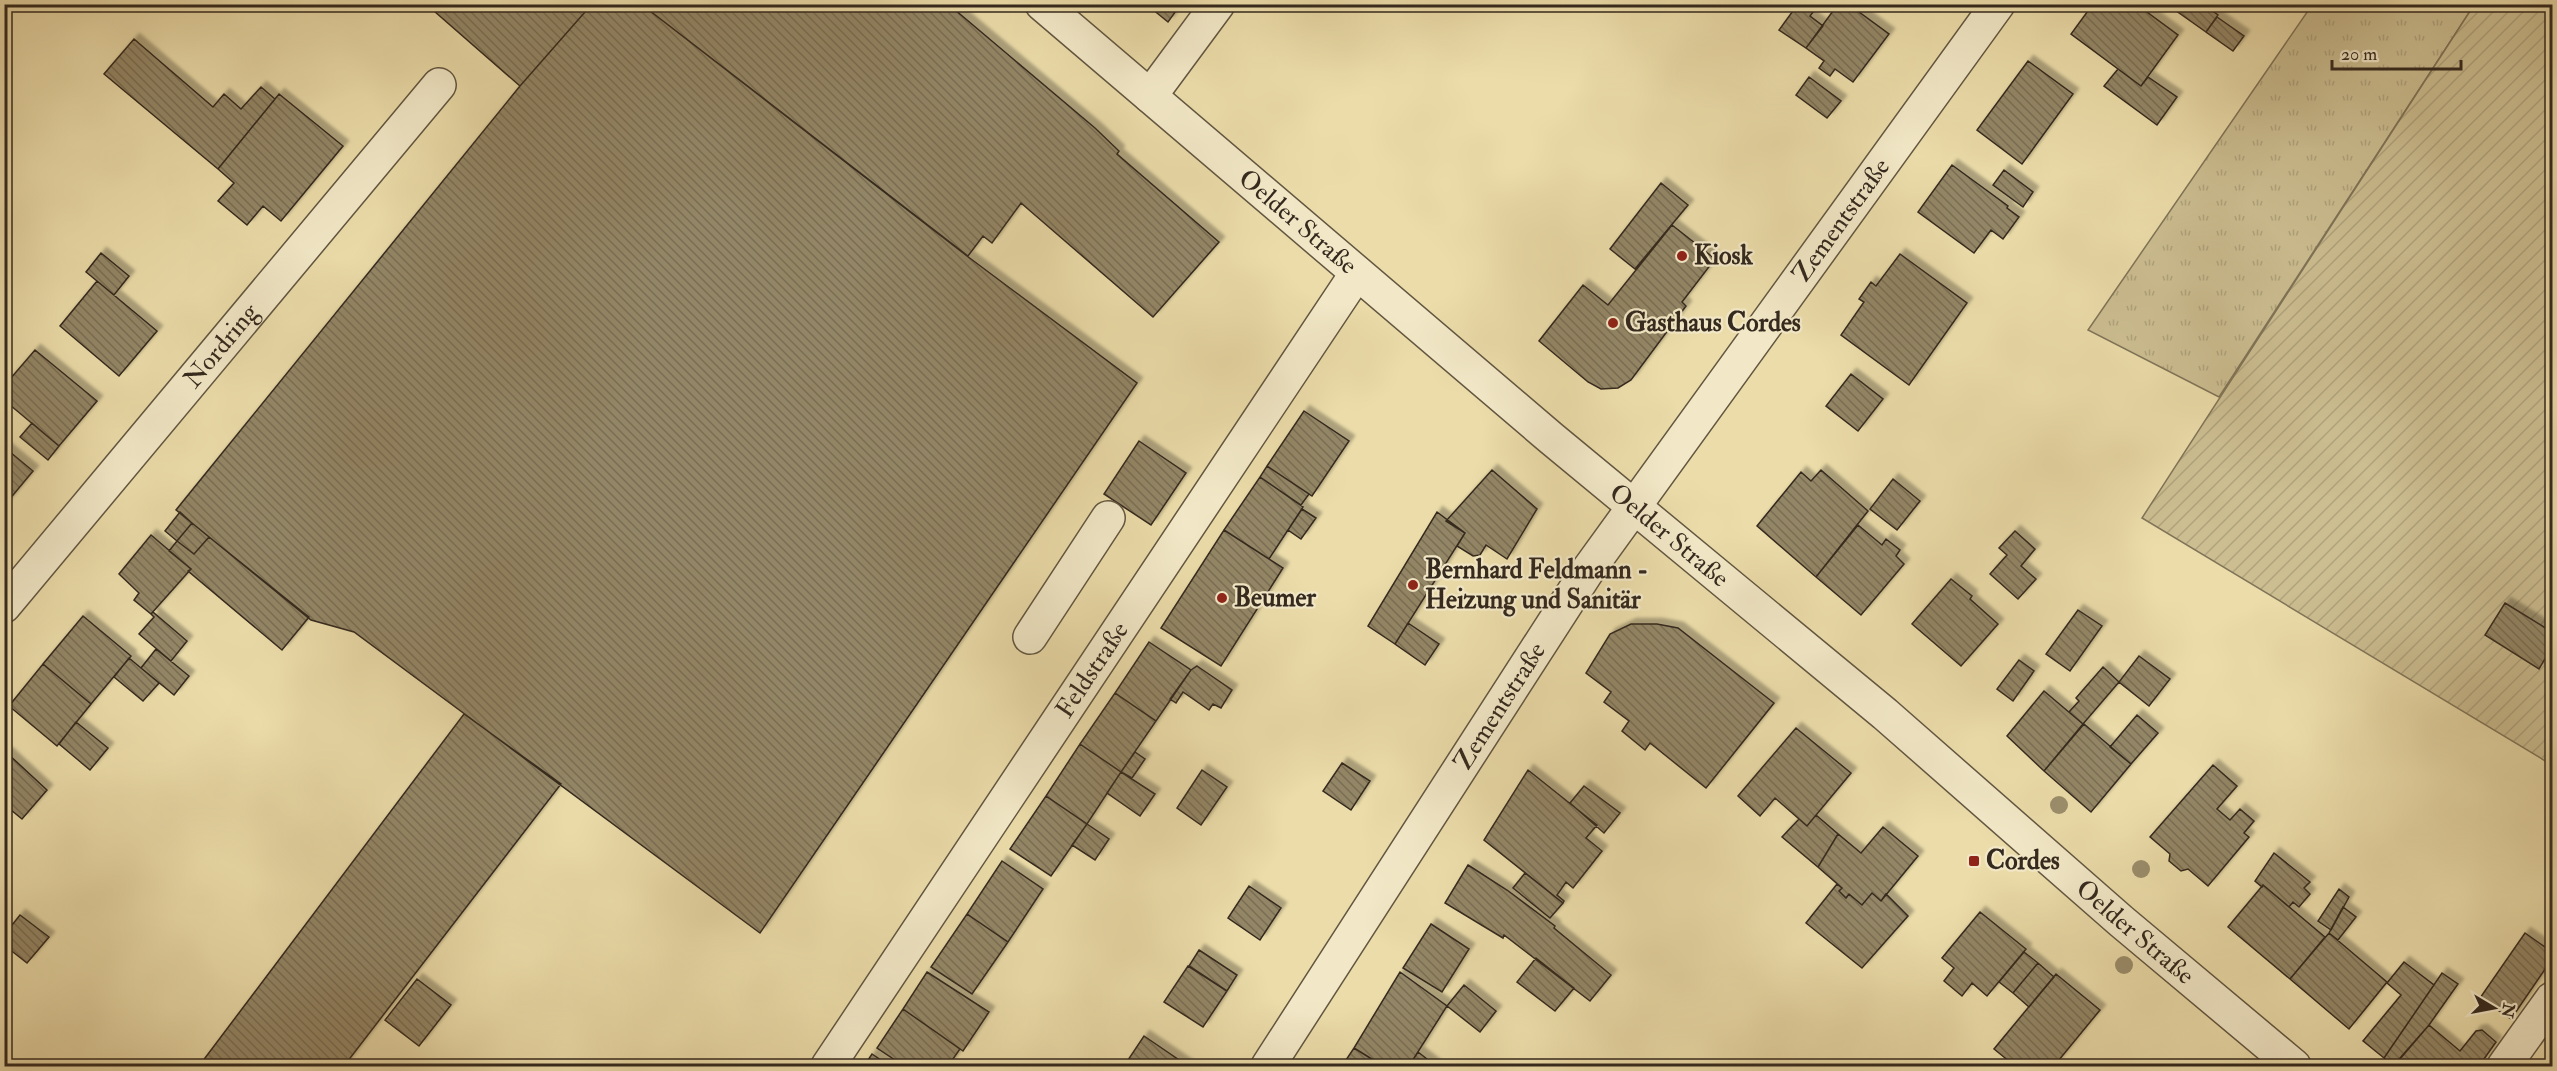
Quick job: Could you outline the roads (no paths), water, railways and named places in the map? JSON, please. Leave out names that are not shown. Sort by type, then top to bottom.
[{"type":"street","name":"Oelder Straße","points":[[1042,4],[1357,273],[1885,714],[2103,905],[2294,1066]]},
{"type":"street","points":[[1150,96],[1218,4]]},
{"type":"street","name":"Zementstraße","points":[[1268,1066],[1586,573],[1998,4]]},
{"type":"street","name":"Nordring","points":[[4,606],[439,85]]},
{"type":"street","name":"Feldstraße","points":[[828,1066],[1357,273]]},
{"type":"street","points":[[1030,637],[1108,518]]},
{"type":"street","points":[[2504,1066],[2553,999]]},
{"type":"place","name":"Kiosk","points":[[1682,256]]},
{"type":"place","name":"Gasthaus Cordes","points":[[1613,323]]},
{"type":"place","name":"Bernhard Feldmann - Heizung und Sanitär","points":[[1413,585]]},
{"type":"place","name":"Beumer","points":[[1222,598]]},
{"type":"place","name":"Cordes","points":[[1974,861]]}]
